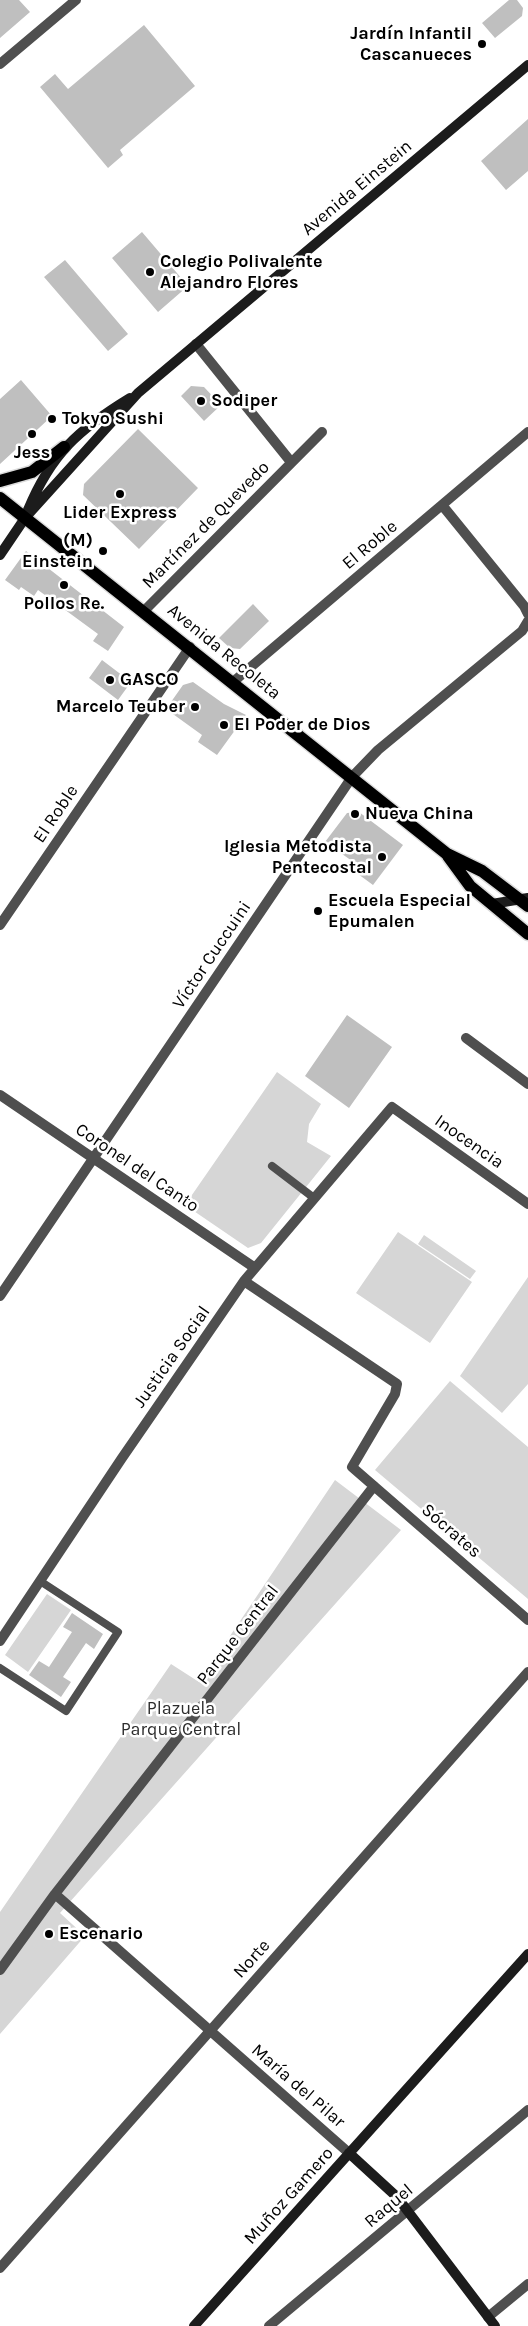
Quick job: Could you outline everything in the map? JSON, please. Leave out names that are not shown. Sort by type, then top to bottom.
[{"type":"main road","name":"Avenida Einstein","points":[[25,518],[138,393],[528,65]]},
{"type":"main road","name":"Avenida Einstein","points":[[25,518],[43,477],[64,447],[92,422],[138,393]]},
{"type":"main road","points":[[0,481],[32,472],[64,447]]},
{"type":"main road","name":"Avenida Recoleta","points":[[0,498],[190,647],[447,854],[482,871],[525,901]]},
{"type":"main road","points":[[0,555],[25,518]]},
{"type":"main road","name":"Avenida Recoleta","points":[[447,854],[470,886],[528,934]]},
{"type":"main road","points":[[492,904],[525,901]]},
{"type":"main road","name":"Muñoz Gamero","points":[[194,2326],[528,1954]]},
{"type":"main road","name":"María del Pilar","points":[[349,2153],[391,2190],[495,2326]]},
{"type":"street","points":[[0,64],[76,0]]},
{"type":"street","name":"Martínez de Quevedo","points":[[196,344],[291,462]]},
{"type":"street","name":"Martínez de Quevedo","points":[[144,611],[322,432]]},
{"type":"street","name":"El Roble","points":[[233,682],[528,432]]},
{"type":"street","points":[[442,505],[524,606],[528,614]]},
{"type":"street","name":"Víctor Cuccuini","points":[[0,1296],[352,777],[378,750],[522,631],[528,621]]},
{"type":"street","name":"El Roble","points":[[0,925],[190,647]]},
{"type":"street","points":[[466,1038],[528,1084]]},
{"type":"street","name":"Coronel del Canto","points":[[0,1095],[255,1268]]},
{"type":"street","name":"Justicia Social","points":[[0,1641],[244,1282],[392,1107]]},
{"type":"street","name":"Inocencia","points":[[392,1107],[528,1204]]},
{"type":"street","name":"Sócrates","points":[[244,1282],[397,1384],[395,1394],[352,1467],[528,1620]]},
{"type":"street","name":"Parque Central","points":[[0,1970],[55,1894],[374,1486]]},
{"type":"street","name":"Norte","points":[[0,2268],[528,1672]]},
{"type":"street","name":"María del Pilar","points":[[55,1894],[349,2153]]},
{"type":"street","name":"Raquel","points":[[269,2326],[528,2110]]},
{"type":"street","points":[[488,2317],[528,2284]]},
{"type":"lane","points":[[272,1166],[314,1198]]},
{"type":"lane","points":[[0,1668],[66,1711],[118,1632],[40,1582]]},
{"type":"green space","points":[[277,1072],[321,1104],[309,1124],[307,1142],[331,1156],[261,1243],[248,1248],[185,1205]]},
{"type":"green space","points":[[398,1232],[472,1282],[430,1343],[356,1293]]},
{"type":"green space","points":[[424,1235],[476,1271],[470,1279],[418,1244]]},
{"type":"green space","points":[[528,1277],[528,1384],[502,1413],[460,1376]]},
{"type":"green space","points":[[450,1381],[528,1447],[528,1599],[375,1470]]},
{"type":"green space","name":"Plazuela Parque Central","points":[[335,1480],[401,1530],[60,1913],[85,1936],[0,2034],[0,1912],[171,1664],[199,1682]]},
{"type":"green space","points":[[47,1594],[71,1610],[28,1672],[5,1655]]},
{"type":"building","points":[[0,0],[19,0],[30,12],[0,38]]},
{"type":"building","points":[[509,0],[517,0],[523,8],[522,16],[495,38],[482,23]]},
{"type":"building","points":[[144,25],[195,86],[120,150],[123,155],[108,168],[40,87],[55,74],[68,89]]},
{"type":"building","points":[[528,119],[528,171],[506,190],[481,161]]},
{"type":"building","name":"Colegio Polivalente Alejandro Flores","points":[[142,232],[188,286],[158,312],[112,258]]},
{"type":"building","points":[[65,260],[128,334],[108,351],[44,277]]},
{"type":"building","points":[[21,380],[52,416],[0,464],[0,399]]},
{"type":"building","name":"Sodiper","points":[[191,386],[204,387],[221,405],[204,421],[181,396]]},
{"type":"building","points":[[138,429],[198,488],[139,549],[83,495],[84,484]]},
{"type":"building","points":[[26,551],[124,627],[108,651],[93,641],[98,634],[38,590],[34,596],[21,587],[19,590],[5,580]]},
{"type":"building","points":[[253,604],[269,621],[240,649],[230,648],[219,638]]},
{"type":"building","name":"GASCO","points":[[102,660],[131,682],[118,700],[89,678]]},
{"type":"building","points":[[193,682],[224,704],[246,715],[217,755],[198,742],[202,735],[166,709],[183,685]]},
{"type":"building","points":[[359,812],[403,845],[373,885],[358,874],[362,868],[325,842],[347,813]]},
{"type":"building","points":[[347,1015],[392,1047],[349,1108],[305,1076]]},
{"type":"building","points":[[72,1613],[103,1634],[94,1649],[86,1643],[63,1677],[71,1682],[61,1697],[29,1675],[39,1661],[49,1667],[72,1632],[63,1627]]},
{"type":"place","name":"Jardín Infantil Cascanueces","points":[[482,44]]},
{"type":"place","name":"Colegio Polivalente Alejandro Flores","points":[[150,272]]},
{"type":"place","name":"Sodiper","points":[[201,401]]},
{"type":"place","name":"Tokyo Sushi","points":[[52,419]]},
{"type":"place","name":"Jess","points":[[32,434]]},
{"type":"place","name":"Lider Express","points":[[120,494]]},
{"type":"place","name":"(M) Einstein","points":[[103,551]]},
{"type":"place","name":"Pollos Re.","points":[[64,585]]},
{"type":"place","name":"GASCO","points":[[110,680]]},
{"type":"place","name":"Marcelo Teuber","points":[[195,707]]},
{"type":"place","name":"El Poder de Dios","points":[[224,725]]},
{"type":"place","name":"Nueva China","points":[[355,814]]},
{"type":"place","name":"Iglesia Metodista Pentecostal","points":[[382,857]]},
{"type":"place","name":"Escuela Especial Epumalen","points":[[318,911]]},
{"type":"place","name":"Escenario","points":[[49,1934]]}]
